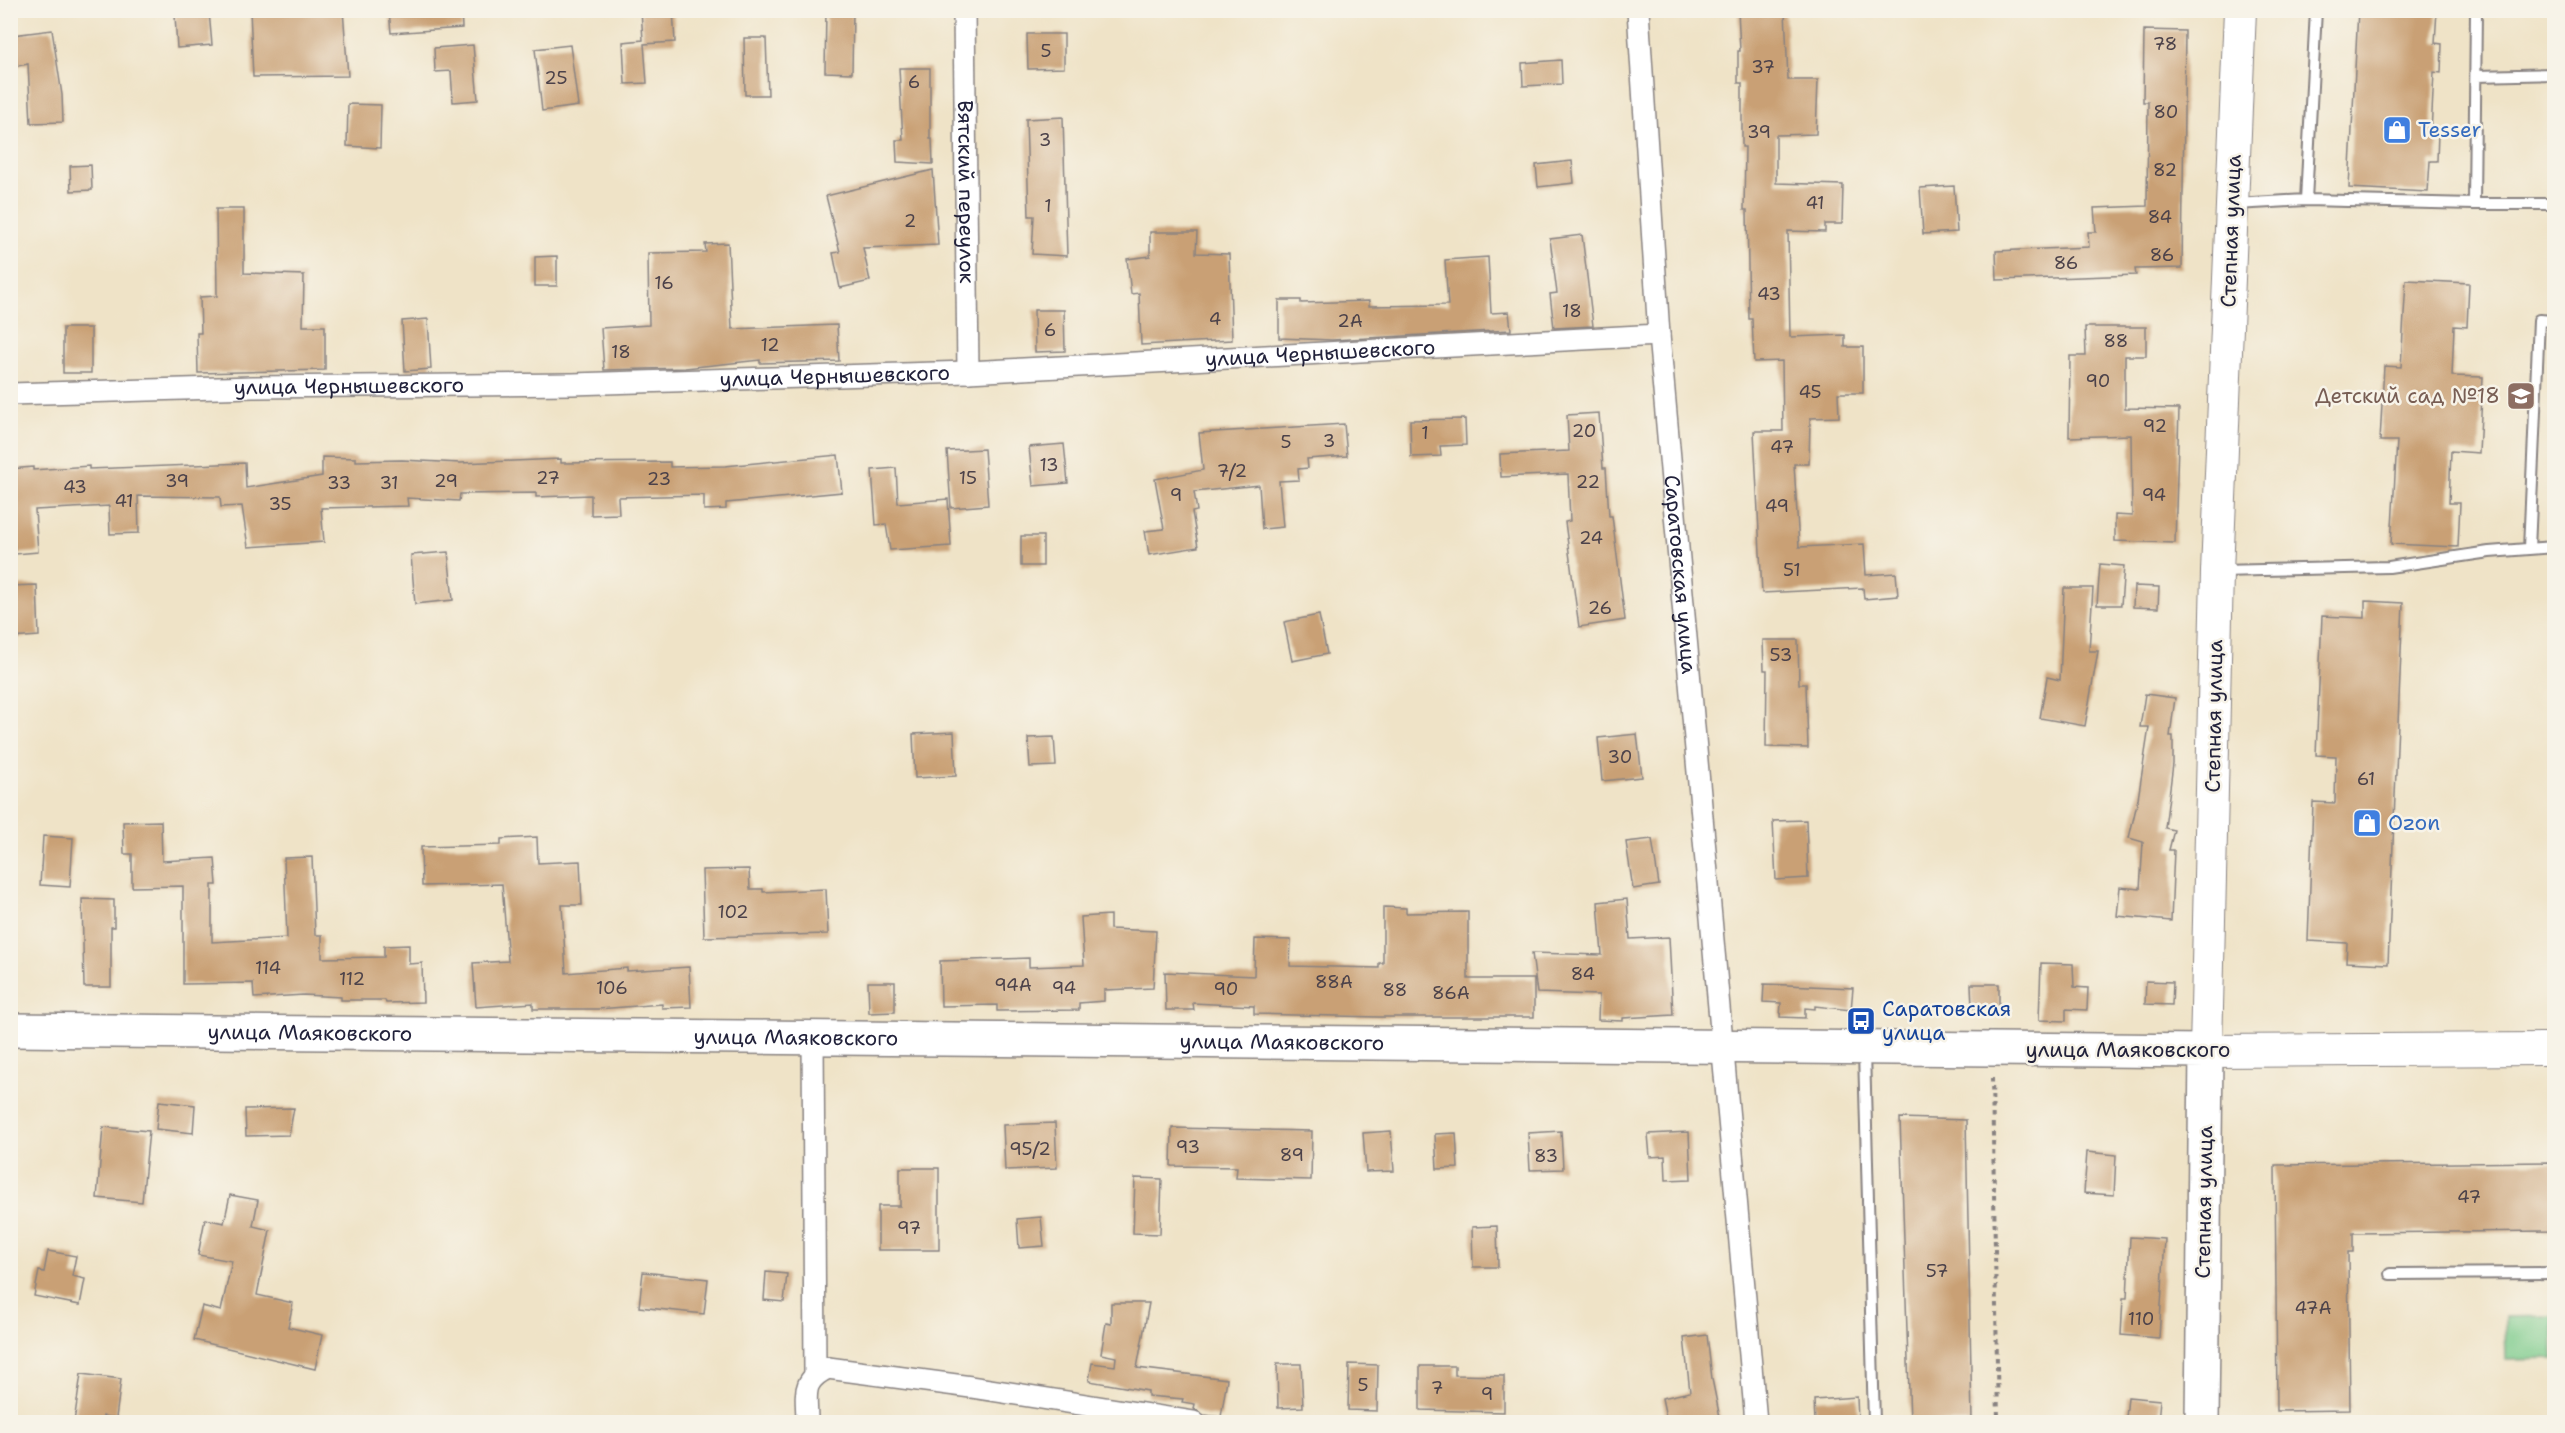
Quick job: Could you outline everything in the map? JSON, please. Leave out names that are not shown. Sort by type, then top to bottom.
[{"type":"main road","name":"улица Маяковского","points":[[10,1030],[2206,1051]]},
{"type":"main road","name":"Степная улица","points":[[2202,1422],[2206,1051]]},
{"type":"street","name":"Вятский переулок","points":[[964,10],[968,372]]},
{"type":"street","name":"Саратовская улица","points":[[1638,10],[1659,335],[1756,1422]]},
{"type":"street","name":"Степная улица","points":[[2206,1051],[2217,572],[2240,10]]},
{"type":"street","name":"улица Чернышевского","points":[[10,394],[253,387],[572,384],[968,372],[1659,335]]},
{"type":"street","points":[[807,1422],[807,1386],[814,1374],[813,1037]]},
{"type":"street","name":"улица Маяковского","points":[[2206,1051],[2554,1049]]},
{"type":"street","points":[[814,1374],[828,1368],[971,1387],[1194,1422]]},
{"type":"lane","points":[[2306,200],[2316,10]]},
{"type":"lane","points":[[2474,204],[2476,10]]},
{"type":"lane","points":[[2476,76],[2554,75]]},
{"type":"lane","points":[[2232,204],[2306,200],[2554,204]]},
{"type":"lane","points":[[2529,549],[2539,320],[2554,321]]},
{"type":"lane","points":[[2217,572],[2389,567],[2489,552],[2554,547]]},
{"type":"lane","points":[[1864,1049],[1874,1422]]},
{"type":"lane","points":[[2390,1274],[2554,1273]]},
{"type":"path","points":[[1991,1050],[1998,1422]]},
{"type":"green space","points":[[2554,1316],[2554,1359],[2506,1360],[2505,1317]]},
{"type":"building","points":[[250,10],[343,10],[348,76],[253,77]]},
{"type":"building","points":[[389,10],[461,10],[462,28],[391,33]]},
{"type":"building","points":[[641,10],[673,10],[675,42],[644,44],[647,83],[625,84],[623,42],[643,40]]},
{"type":"building","points":[[826,10],[853,10],[852,73],[825,72]]},
{"type":"building","points":[[1738,10],[1785,10],[1788,80],[1818,80],[1816,134],[1776,135],[1776,183],[1843,185],[1842,224],[1825,224],[1825,232],[1788,231],[1790,337],[1845,335],[1845,347],[1863,347],[1863,393],[1838,393],[1839,417],[1810,418],[1809,464],[1794,464],[1799,547],[1864,544],[1866,575],[1896,573],[1898,596],[1864,599],[1863,588],[1762,593],[1754,431],[1783,431],[1782,361],[1754,362],[1752,319],[1749,319],[1747,210],[1744,210],[1745,147],[1742,147],[1742,83],[1738,83],[1738,51],[1740,51]]},
{"type":"building","points":[[2358,10],[2437,10],[2435,43],[2442,44],[2441,73],[2434,72],[2431,133],[2438,133],[2437,161],[2430,161],[2428,192],[2349,188]]},
{"type":"building","points":[[209,12],[212,45],[177,48],[175,15]]},
{"type":"building","points":[[52,30],[62,95],[63,122],[31,123],[28,64],[17,66],[13,35]]},
{"type":"building","points":[[2144,30],[2185,31],[2182,268],[2135,269],[2136,275],[1997,280],[1996,251],[2089,247],[2088,232],[2096,232],[2094,208],[2147,206],[2148,102],[2143,102]]},
{"type":"building","points":[[1027,34],[1064,34],[1064,68],[1028,69]]},
{"type":"building","points":[[744,38],[766,38],[768,95],[745,95]]},
{"type":"building","points":[[473,45],[478,100],[453,102],[451,71],[435,72],[434,48]]},
{"type":"building","points":[[570,45],[578,106],[542,111],[535,49]]},
{"type":"building","points":[[1561,60],[1562,84],[1523,86],[1522,63]]},
{"type":"building","points":[[899,68],[930,68],[930,139],[932,139],[933,164],[897,162],[896,140],[903,140]]},
{"type":"building","points":[[348,104],[381,105],[380,148],[347,146]]},
{"type":"building","points":[[1063,117],[1067,256],[1032,254],[1034,216],[1029,216],[1026,119]]},
{"type":"building","points":[[1572,161],[1574,183],[1538,187],[1536,165]]},
{"type":"building","points":[[91,165],[92,190],[71,191],[70,166]]},
{"type":"building","points":[[933,170],[938,245],[863,248],[870,281],[840,288],[833,253],[840,252],[826,196]]},
{"type":"building","points":[[1954,186],[1957,232],[1923,234],[1920,188]]},
{"type":"building","points":[[216,209],[244,209],[244,273],[304,275],[303,326],[325,326],[325,370],[198,373],[197,333],[201,333],[200,297],[217,296]]},
{"type":"building","points":[[1150,232],[1197,232],[1196,253],[1229,254],[1232,340],[1141,345],[1139,293],[1131,294],[1127,259],[1150,256]]},
{"type":"building","points":[[1582,235],[1593,326],[1554,328],[1550,294],[1557,293],[1550,239]]},
{"type":"building","points":[[728,243],[732,329],[837,325],[839,361],[760,363],[760,360],[685,368],[604,370],[601,328],[649,325],[648,253],[706,252],[705,244]]},
{"type":"building","points":[[557,256],[557,286],[535,286],[535,257]]},
{"type":"building","points":[[1488,257],[1491,313],[1509,312],[1511,330],[1332,340],[1279,338],[1279,300],[1301,300],[1301,303],[1369,301],[1369,306],[1448,305],[1445,260]]},
{"type":"building","points":[[2406,280],[2469,283],[2467,327],[2454,326],[2452,376],[2483,377],[2479,453],[2451,451],[2449,503],[2460,503],[2458,547],[2391,544],[2397,441],[2380,441],[2384,366],[2401,367]]},
{"type":"building","points":[[1034,310],[1064,310],[1065,351],[1035,352]]},
{"type":"building","points":[[428,319],[431,369],[405,371],[402,321]]},
{"type":"building","points":[[2085,327],[2146,327],[2146,356],[2125,356],[2125,408],[2179,409],[2175,543],[2115,541],[2115,515],[2132,516],[2131,435],[2069,437],[2070,356],[2086,356]]},
{"type":"building","points":[[63,328],[91,328],[91,373],[63,373]]},
{"type":"building","points":[[1599,413],[1609,516],[1612,516],[1625,620],[1579,627],[1565,522],[1570,521],[1568,474],[1501,477],[1500,454],[1569,451],[1567,415]]},
{"type":"building","points":[[1465,419],[1466,445],[1440,446],[1441,456],[1411,457],[1410,420]]},
{"type":"building","points":[[1344,424],[1347,456],[1307,459],[1308,468],[1298,469],[1299,480],[1279,481],[1283,527],[1262,529],[1259,485],[1194,492],[1197,511],[1192,512],[1198,547],[1149,555],[1145,531],[1164,529],[1155,479],[1203,470],[1199,433]]},
{"type":"building","points":[[1064,444],[1068,483],[1033,486],[1029,447]]},
{"type":"building","points":[[984,449],[988,505],[951,508],[947,451]]},
{"type":"building","points":[[838,455],[842,492],[726,503],[726,509],[704,510],[704,495],[618,497],[619,514],[591,515],[591,495],[536,497],[536,493],[460,494],[459,501],[407,498],[408,506],[321,508],[324,542],[248,547],[242,506],[221,507],[220,497],[138,496],[139,533],[110,534],[109,506],[35,510],[38,552],[15,554],[10,469],[33,467],[33,470],[89,466],[89,469],[245,463],[246,488],[322,476],[322,457],[356,458],[356,461],[402,460],[460,463],[561,459],[561,463],[670,462],[670,467],[725,466]]},
{"type":"building","points":[[896,468],[898,503],[948,499],[951,546],[890,550],[886,524],[876,525],[872,470]]},
{"type":"building","points":[[1021,536],[1043,536],[1043,566],[1021,566]]},
{"type":"building","points":[[448,552],[453,600],[415,604],[411,555]]},
{"type":"building","points":[[2100,564],[2124,566],[2121,605],[2097,605]]},
{"type":"building","points":[[37,585],[39,636],[10,638],[10,586]]},
{"type":"building","points":[[2134,586],[2159,587],[2158,608],[2133,607]]},
{"type":"building","points":[[2064,588],[2093,588],[2089,651],[2098,651],[2085,726],[2040,718],[2047,677],[2060,680]]},
{"type":"building","points":[[2365,601],[2403,603],[2388,964],[2346,962],[2347,943],[2308,941],[2313,802],[2335,803],[2336,756],[2316,755],[2322,616],[2365,618]]},
{"type":"building","points":[[1319,615],[1327,654],[1292,661],[1284,622]]},
{"type":"building","points":[[1763,640],[1798,640],[1799,684],[1806,684],[1808,748],[1766,747],[1767,670],[1764,670]]},
{"type":"building","points":[[2145,694],[2175,698],[2170,736],[2173,736],[2173,764],[2165,828],[2174,830],[2169,850],[2174,850],[2171,921],[2117,916],[2120,887],[2140,889],[2143,842],[2129,838],[2138,799],[2149,727],[2140,727]]},
{"type":"building","points":[[954,732],[956,776],[915,778],[913,734]]},
{"type":"building","points":[[1637,734],[1642,777],[1602,781],[1598,738]]},
{"type":"building","points":[[1054,737],[1056,766],[1030,767],[1028,738]]},
{"type":"building","points":[[1806,820],[1808,878],[1776,880],[1773,821]]},
{"type":"building","points":[[161,821],[162,861],[215,858],[217,885],[212,885],[212,942],[287,938],[284,858],[312,857],[315,935],[322,935],[322,958],[384,957],[384,946],[409,945],[409,964],[422,963],[423,1002],[386,1003],[385,1000],[341,1000],[341,997],[304,995],[254,998],[253,983],[183,984],[183,886],[132,887],[132,854],[124,854],[123,822]]},
{"type":"building","points":[[43,836],[73,838],[70,887],[40,885]]},
{"type":"building","points":[[537,837],[538,863],[580,861],[582,905],[562,905],[566,973],[627,968],[627,971],[689,967],[691,1007],[662,1008],[662,1004],[598,1009],[533,1009],[533,1003],[476,1007],[473,963],[508,961],[502,884],[422,886],[421,847],[501,845],[501,839]]},
{"type":"building","points":[[1652,839],[1659,885],[1633,889],[1626,842]]},
{"type":"building","points":[[749,869],[750,889],[763,889],[763,892],[826,889],[828,934],[704,937],[702,870]]},
{"type":"building","points":[[82,899],[114,900],[114,927],[111,927],[111,987],[84,987]]},
{"type":"building","points":[[1627,899],[1630,939],[1669,937],[1673,1015],[1623,1018],[1623,1021],[1598,1020],[1599,995],[1537,993],[1532,953],[1602,955],[1598,902]]},
{"type":"building","points":[[1383,907],[1406,908],[1406,913],[1468,912],[1468,979],[1534,979],[1534,1017],[1254,1014],[1254,1006],[1193,1003],[1194,1010],[1166,1010],[1165,972],[1254,976],[1255,939],[1291,940],[1290,966],[1379,968],[1379,963],[1383,963]]},
{"type":"building","points":[[1110,915],[1110,929],[1156,931],[1153,988],[1104,990],[1104,1001],[1079,1003],[1079,1010],[997,1011],[997,1005],[941,1006],[940,961],[1029,958],[1029,967],[1084,965],[1081,917]]},
{"type":"building","points":[[2041,963],[2073,964],[2074,987],[2088,988],[2087,1010],[2066,1009],[2066,1021],[2039,1020]]},
{"type":"building","points":[[2146,981],[2173,982],[2172,1005],[2145,1004]]},
{"type":"building","points":[[868,982],[895,982],[895,1012],[869,1013]]},
{"type":"building","points":[[1764,984],[1853,988],[1851,1010],[1815,1006],[1815,1009],[1805,1008],[1805,1018],[1780,1017],[1781,1003],[1763,1002]]},
{"type":"building","points":[[1971,984],[1999,984],[1999,1007],[1972,1008]]},
{"type":"building","points":[[159,1101],[195,1105],[193,1133],[156,1129]]},
{"type":"building","points":[[294,1108],[289,1135],[246,1136],[245,1109]]},
{"type":"building","points":[[1900,1118],[1966,1120],[1972,1422],[1910,1422]]},
{"type":"building","points":[[1055,1123],[1057,1168],[1005,1170],[1003,1125]]},
{"type":"building","points":[[103,1127],[149,1131],[142,1202],[97,1198]]},
{"type":"building","points":[[1172,1128],[1312,1131],[1311,1180],[1236,1178],[1237,1167],[1171,1166]]},
{"type":"building","points":[[1391,1131],[1394,1171],[1366,1172],[1363,1133]]},
{"type":"building","points":[[1561,1131],[1563,1169],[1530,1170],[1528,1133]]},
{"type":"building","points":[[1689,1132],[1691,1179],[1666,1180],[1665,1156],[1650,1157],[1648,1134]]},
{"type":"building","points":[[1456,1133],[1458,1168],[1437,1169],[1435,1134]]},
{"type":"building","points":[[2087,1152],[2116,1155],[2114,1195],[2084,1193]]},
{"type":"building","points":[[2554,1162],[2554,1231],[2353,1233],[2353,1252],[2348,1252],[2350,1410],[2277,1411],[2275,1165]]},
{"type":"building","points":[[900,1168],[939,1168],[939,1250],[878,1250],[878,1206],[900,1206]]},
{"type":"building","points":[[1135,1178],[1162,1179],[1160,1234],[1133,1233]]},
{"type":"building","points":[[230,1195],[258,1200],[253,1226],[270,1230],[257,1295],[293,1303],[288,1327],[322,1335],[315,1369],[194,1340],[202,1306],[221,1311],[232,1261],[198,1255],[205,1219],[224,1223]]},
{"type":"building","points":[[1041,1217],[1044,1246],[1019,1248],[1017,1219]]},
{"type":"building","points":[[1497,1226],[1498,1267],[1473,1267],[1472,1227]]},
{"type":"building","points":[[2130,1237],[2165,1239],[2159,1338],[2121,1335],[2123,1298],[2127,1298]]},
{"type":"building","points":[[48,1251],[76,1256],[72,1276],[85,1279],[80,1305],[34,1296],[39,1271],[44,1272]]},
{"type":"building","points":[[643,1272],[708,1279],[704,1314],[639,1307]]},
{"type":"building","points":[[766,1272],[787,1274],[784,1302],[764,1300]]},
{"type":"building","points":[[1111,1303],[1149,1303],[1137,1368],[1227,1379],[1221,1417],[1204,1415],[1194,1409],[1195,1404],[1182,1402],[1183,1399],[1148,1396],[1148,1391],[1089,1381],[1092,1363],[1115,1366],[1116,1357],[1101,1354],[1106,1323],[1111,1324]]},
{"type":"building","points":[[1707,1335],[1712,1379],[1720,1418],[1698,1422],[1667,1422],[1662,1398],[1690,1392],[1684,1338]]},
{"type":"building","points":[[1277,1364],[1301,1364],[1303,1407],[1278,1408]]},
{"type":"building","points":[[1349,1364],[1378,1365],[1377,1411],[1348,1410]]},
{"type":"building","points":[[1420,1366],[1455,1366],[1455,1375],[1504,1376],[1504,1412],[1420,1410]]},
{"type":"building","points":[[81,1374],[121,1379],[116,1418],[103,1416],[102,1422],[74,1422]]},
{"type":"building","points":[[1857,1397],[1858,1422],[1815,1422],[1814,1400]]},
{"type":"building","points":[[2128,1397],[2160,1400],[2158,1421],[2126,1418]]},
{"type":"place","name":"Tesser","points":[[2397,130]]},
{"type":"place","name":"Детский сад №18","points":[[2521,396]]},
{"type":"place","name":"Ozon","points":[[2367,823]]},
{"type":"place","name":"Саратовская улица","points":[[1861,1021]]}]
